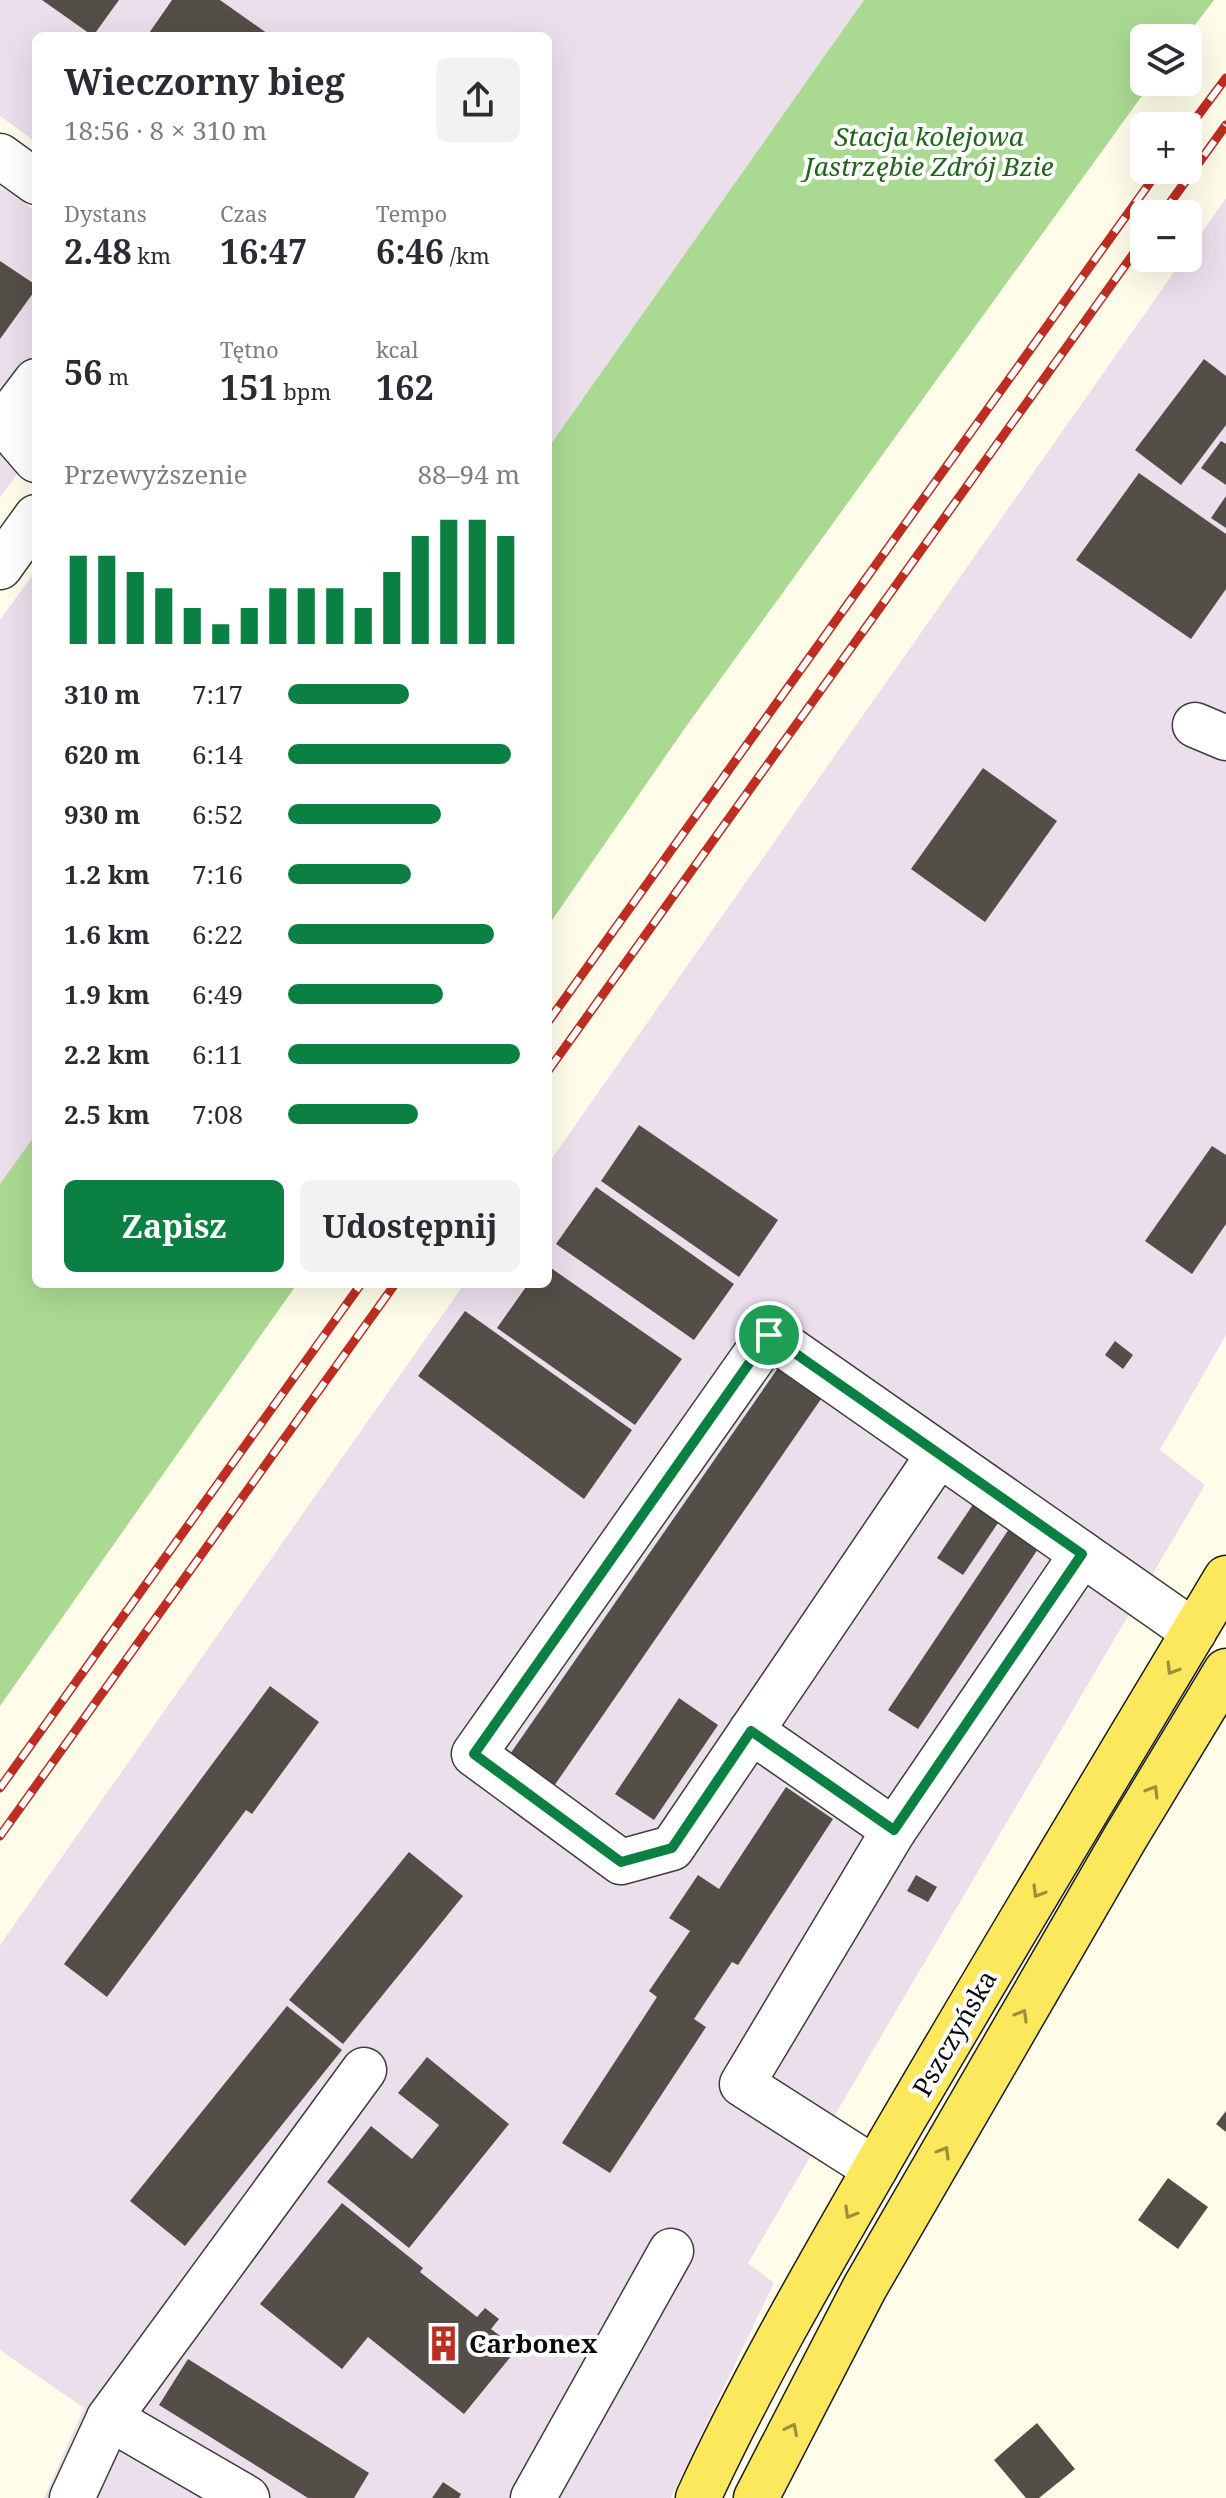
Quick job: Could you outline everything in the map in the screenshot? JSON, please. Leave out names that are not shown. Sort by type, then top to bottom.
[{"type":"main road","name":"Pszczyńska","points":[[698,2498],[787,2324],[875,2169],[1226,1578]]},
{"type":"main road","name":"Pszczyńska","points":[[756,2498],[865,2287],[1117,1851],[1226,1671]]},
{"type":"street","points":[[0,156],[32,179]]},
{"type":"street","points":[[32,386],[2,421],[32,455]]},
{"type":"street","points":[[0,567],[32,523]]},
{"type":"street","points":[[939,1454],[672,1848],[621,1862],[474,1754],[769,1335],[1194,1632]]},
{"type":"street","points":[[875,2169],[742,2084],[894,1830],[1082,1554]]},
{"type":"street","points":[[751,1731],[894,1830]]},
{"type":"street","points":[[72,2498],[109,2418],[364,2070]]},
{"type":"street","points":[[533,2498],[671,2251]]},
{"type":"street","points":[[109,2418],[247,2498]]},
{"type":"shaded area","points":[[0,0],[864,0],[552,442],[552,32],[32,32],[32,139],[0,116]]},
{"type":"shaded area","points":[[0,186],[32,208],[32,454],[0,497]]},
{"type":"shaded area","points":[[1226,198],[1226,1335],[1160,1450],[1205,1485],[748,2263],[774,2283],[671,2498],[44,2498],[84,2408],[0,2350],[0,1945],[461,1288],[552,1288],[552,1158],[1174,272],[1202,272],[1202,232]]},
{"type":"shaded area","points":[[32,576],[32,1141],[0,1185],[0,620]]},
{"type":"green space","name":"Stacja kolejowa Jastrzębie Zdrój Bzie","points":[[864,0],[1214,0],[1196,24],[1130,24],[1130,96],[1142,96],[685,728],[552,920],[552,442]]},
{"type":"green space","points":[[32,1140],[32,1288],[294,1288],[0,1706],[0,1184]]},
{"type":"building","points":[[42,0],[119,0],[96,32],[87,32]]},
{"type":"building","points":[[172,0],[220,0],[265,32],[150,32]]},
{"type":"building","points":[[0,261],[32,282],[32,295],[0,339]]},
{"type":"building","points":[[1204,359],[1226,376],[1226,425],[1181,485],[1135,450]]},
{"type":"building","points":[[1221,441],[1226,444],[1226,485],[1201,468]]},
{"type":"building","points":[[1139,473],[1226,534],[1226,589],[1191,639],[1076,560]]},
{"type":"building","points":[[1226,496],[1226,528],[1211,518]]},
{"type":"building","points":[[983,768],[1057,821],[985,922],[911,869]]},
{"type":"building","points":[[639,1125],[778,1220],[739,1277],[601,1181]]},
{"type":"building","points":[[1212,1146],[1226,1155],[1226,1224],[1192,1274],[1145,1241]]},
{"type":"building","points":[[596,1187],[734,1284],[694,1340],[556,1244]]},
{"type":"building","points":[[552,1269],[682,1359],[635,1425],[497,1328],[525,1288],[552,1288]]},
{"type":"building","points":[[465,1311],[632,1430],[584,1499],[418,1376]]},
{"type":"building","points":[[1115,1341],[1133,1355],[1123,1369],[1105,1355]]},
{"type":"building","points":[[778,1368],[821,1399],[552,1789],[508,1757]]},
{"type":"building","points":[[974,1503],[1000,1520],[963,1575],[937,1558]]},
{"type":"building","points":[[1011,1526],[1040,1546],[918,1729],[888,1710]]},
{"type":"building","points":[[270,1686],[319,1722],[252,1814],[246,1810],[107,1997],[64,1964]]},
{"type":"building","points":[[679,1698],[718,1725],[654,1820],[615,1794]]},
{"type":"building","points":[[786,1787],[833,1819],[738,1965],[732,1962],[694,2019],[706,2027],[610,2173],[562,2143],[657,1997],[649,1991],[690,1931],[669,1918],[698,1875],[719,1889]]},
{"type":"building","points":[[409,1852],[463,1896],[343,2044],[289,2000]]},
{"type":"building","points":[[916,1875],[937,1887],[928,1902],[907,1891]]},
{"type":"building","points":[[287,2006],[342,2050],[185,2246],[130,2201]]},
{"type":"building","points":[[427,2057],[509,2124],[409,2248],[327,2182],[371,2126],[412,2159],[439,2125],[398,2093]]},
{"type":"building","points":[[1226,2111],[1226,2132],[1216,2124]]},
{"type":"building","points":[[1168,2178],[1208,2207],[1178,2249],[1138,2220]]},
{"type":"building","points":[[342,2203],[423,2268],[420,2272],[477,2317],[485,2308],[499,2319],[491,2329],[517,2349],[464,2414],[368,2337],[342,2369],[260,2304]]},
{"type":"building","points":[[188,2359],[369,2473],[354,2498],[308,2498],[159,2405]]},
{"type":"building","points":[[1037,2423],[1075,2469],[1039,2498],[1026,2498],[994,2460]]},
{"type":"building","points":[[443,2482],[461,2494],[459,2498],[432,2498]]},
{"type":"railway","points":[[1201,112],[1226,78]]},
{"type":"railway","points":[[1172,200],[1226,125]]},
{"type":"railway","points":[[552,1016],[1149,184]]},
{"type":"railway","points":[[552,1065],[1130,259]]},
{"type":"railway","points":[[0,1788],[358,1288]]},
{"type":"railway","points":[[0,1836],[392,1288]]},
{"type":"place","name":"Carbonex","points":[[443,2343]]},
{"type":"route","points":[[769,1335],[1082,1554],[894,1830],[751,1731],[672,1848],[621,1862],[474,1754],[769,1335]]}]
